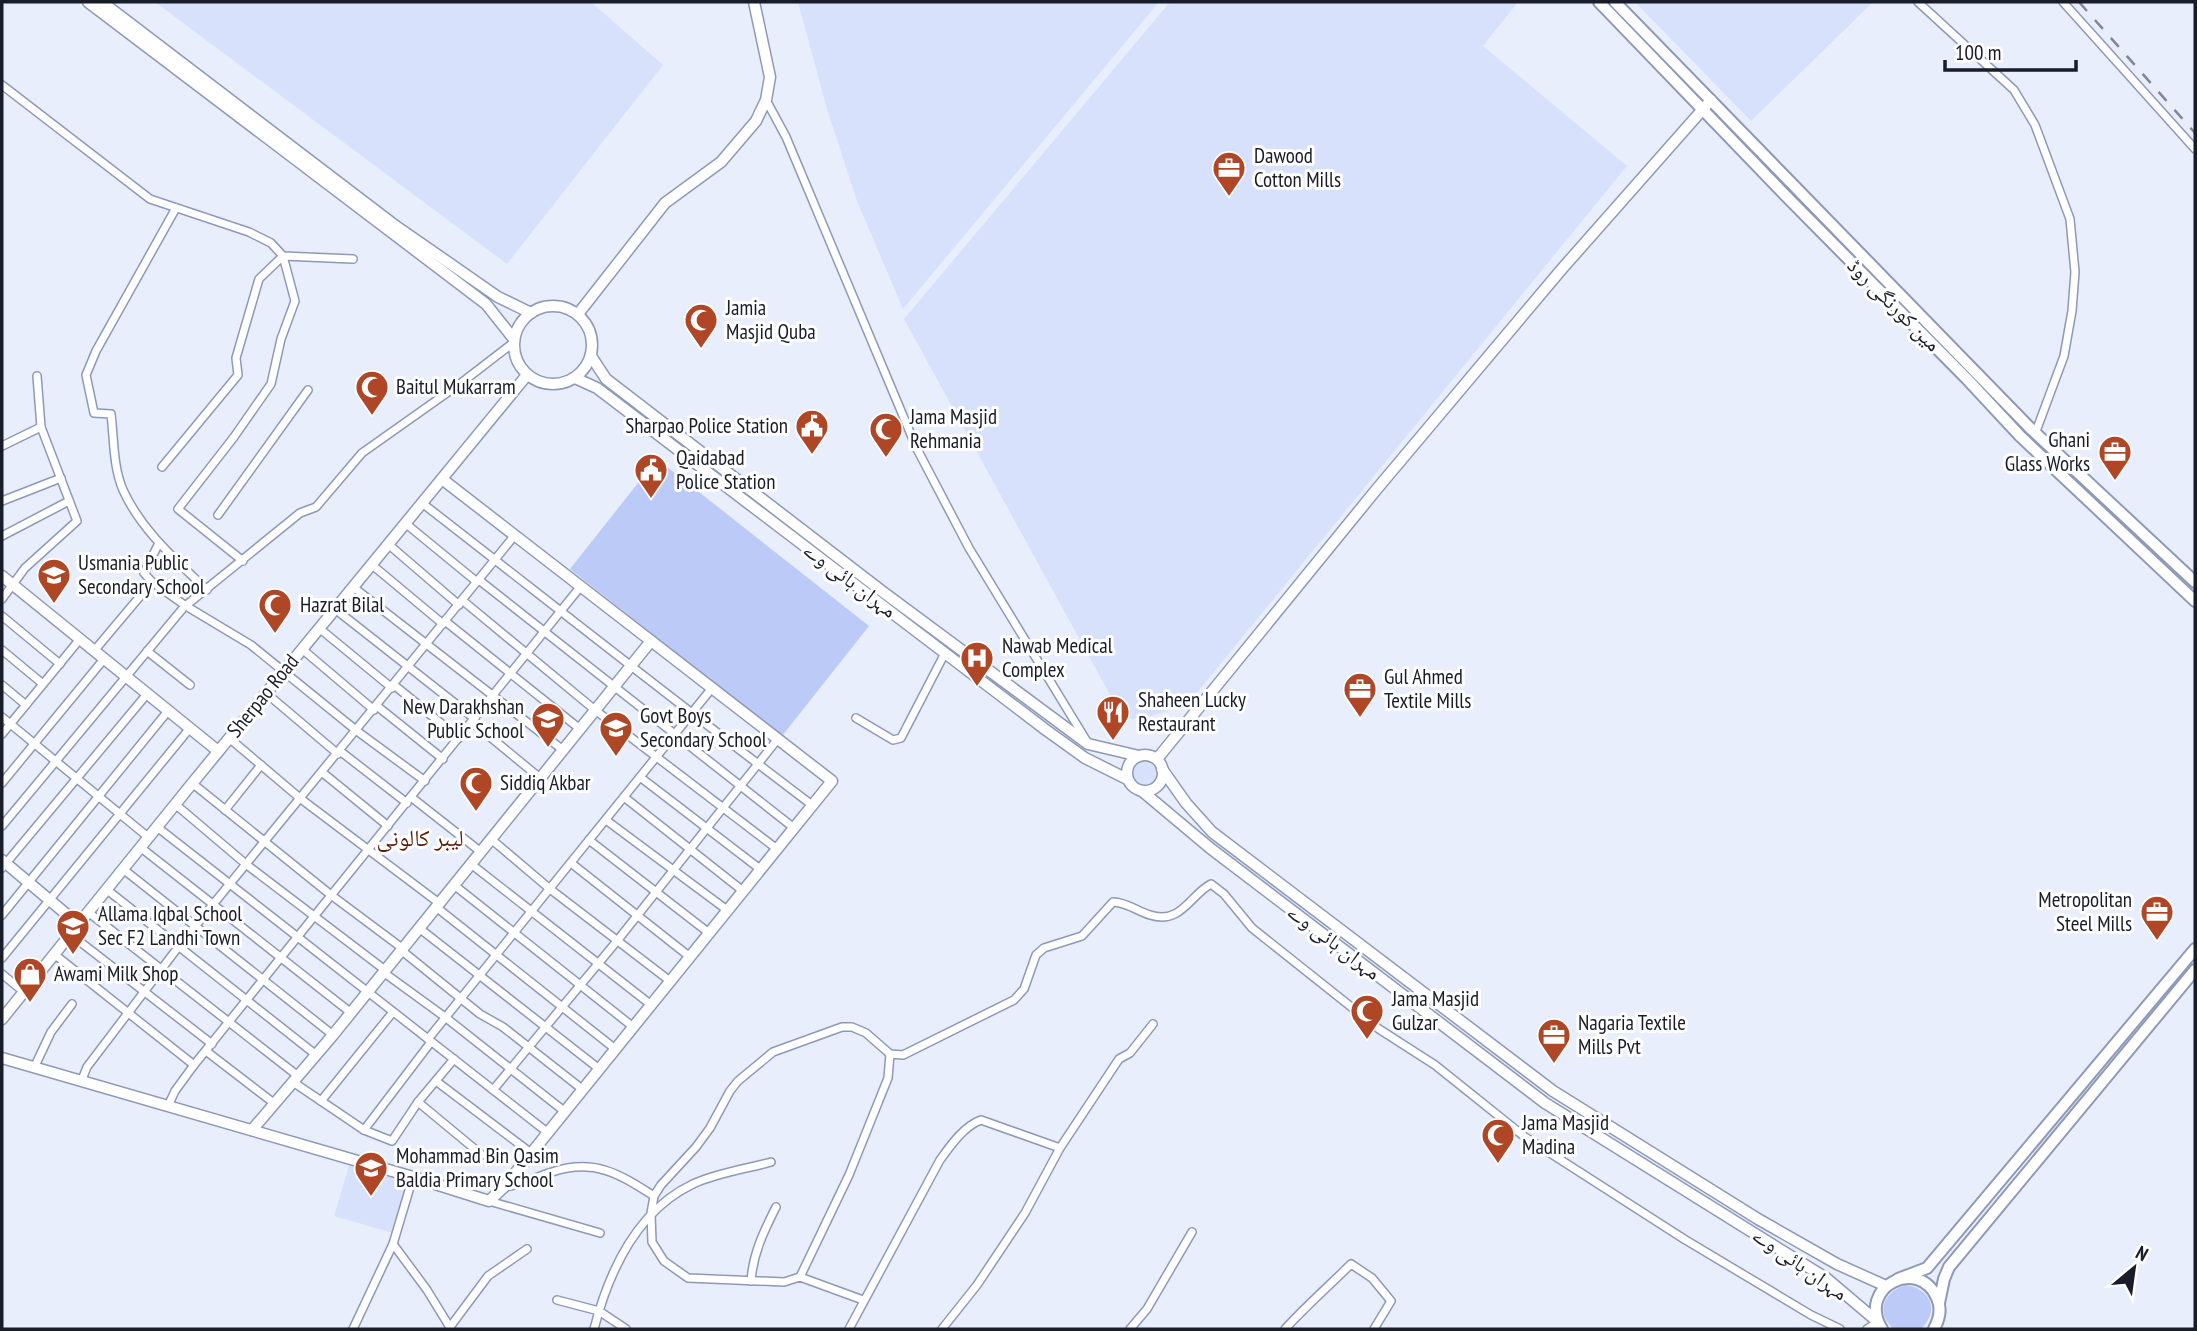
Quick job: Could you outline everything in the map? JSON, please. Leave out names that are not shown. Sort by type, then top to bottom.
[{"type":"main road","name":"مین کورنگی روڈ","points":[[1599,2],[2031,446],[2195,601]]},
{"type":"main road","name":"مین کورنگی روڈ","points":[[1615,2],[2036,433],[2195,582]]},
{"type":"main road","points":[[1880,1326],[1875,1310],[1878,1297],[1886,1286],[1927,1268],[2195,949]]},
{"type":"main road","points":[[1942,1329],[1939,1303],[1944,1279],[1956,1257],[2195,970]]},
{"type":"main road","points":[[1898,1279],[1911,1278],[1924,1282],[1934,1291],[1939,1303]]},
{"type":"main road","points":[[1934,1329],[1940,1315]]},
{"type":"street","points":[[88,2],[393,224],[498,297],[531,313]]},
{"type":"street","points":[[102,2],[486,304],[513,340]]},
{"type":"street","points":[[578,314],[665,203],[721,162],[756,121],[766,100],[770,76],[754,2]]},
{"type":"street","points":[[1918,2],[2014,90],[2035,125],[2070,219],[2075,272],[2072,311],[2064,356],[2031,446]]},
{"type":"street","points":[[2063,2],[2195,149]]},
{"type":"street","points":[[2,85],[150,200],[249,232],[271,243],[283,256],[295,301],[281,339],[271,384],[178,509],[243,561]]},
{"type":"street","points":[[766,100],[786,137],[923,460],[969,548],[1088,744]]},
{"type":"street","points":[[1139,756],[1128,765],[1127,779],[1131,785],[1142,791],[1155,788],[1160,783],[1160,764],[1376,490],[1561,270],[1711,100]]},
{"type":"street","points":[[176,208],[96,351],[86,375],[94,413],[111,414],[117,466],[123,490],[159,544],[207,590]]},
{"type":"street","points":[[162,467],[238,375],[236,358],[259,279],[283,256],[353,259]]},
{"type":"street","points":[[547,306],[558,306],[578,314],[591,333],[591,356],[585,369],[575,379],[559,384],[542,383],[527,375],[519,366],[514,355],[513,340],[520,322],[531,313],[547,306]]},
{"type":"street","points":[[2,826],[186,606],[300,513],[316,507],[362,453],[461,383],[513,340]]},
{"type":"street","points":[[591,356],[606,379],[883,592],[1088,744],[1139,756],[1147,755],[1160,764],[1186,803],[1212,832],[1553,1091],[1758,1219],[1837,1264],[1886,1286]]},
{"type":"street","name":"Sherpao Road","points":[[2,1019],[527,375]]},
{"type":"street","points":[[2,599],[25,568],[76,522],[77,518],[41,428],[37,376]]},
{"type":"street","name":"مہران ہائی وے","points":[[575,379],[597,388],[1085,758],[1127,779]]},
{"type":"street","points":[[218,515],[308,390]]},
{"type":"street","points":[[2,446],[41,428]]},
{"type":"street","points":[[2,501],[61,478]]},
{"type":"street","points":[[442,479],[832,781],[504,1187],[489,1201]]},
{"type":"street","points":[[2,536],[69,500]]},
{"type":"street","points":[[422,503],[562,610],[691,714],[812,805]]},
{"type":"street","points":[[405,523],[794,828]]},
{"type":"street","points":[[80,1082],[87,1067],[179,947],[515,535]]},
{"type":"street","points":[[159,544],[144,573],[152,582],[251,645],[357,731],[425,781]]},
{"type":"street","points":[[388,544],[595,710],[777,849]]},
{"type":"street","points":[[371,565],[579,729]]},
{"type":"street","points":[[2,576],[218,751]]},
{"type":"street","points":[[94,651],[152,582]]},
{"type":"street","points":[[168,1106],[174,1091],[194,1065],[581,586]]},
{"type":"street","points":[[353,587],[563,750]]},
{"type":"street","points":[[335,608],[409,666],[540,778]]},
{"type":"street","points":[[2,616],[60,664]]},
{"type":"street","points":[[319,628],[459,738]]},
{"type":"street","points":[[2,734],[80,639]]},
{"type":"street","points":[[252,1130],[333,1035],[651,641]]},
{"type":"street","points":[[302,649],[443,759]]},
{"type":"street","points":[[2,650],[43,684]]},
{"type":"street","points":[[147,651],[190,685]]},
{"type":"street","points":[[856,718],[893,740],[901,738],[945,653]]},
{"type":"street","points":[[2,783],[104,659]]},
{"type":"street","points":[[2,685],[26,705]]},
{"type":"street","points":[[364,1130],[445,1017],[712,688]]},
{"type":"street","points":[[266,692],[339,752],[481,852]]},
{"type":"street","points":[[79,924],[3,864],[78,779],[147,694]]},
{"type":"street","points":[[2,915],[168,711]]},
{"type":"street","points":[[2,717],[148,837]]},
{"type":"street","points":[[2,958],[190,728]]},
{"type":"street","points":[[229,738],[301,799],[438,905],[614,1048]]},
{"type":"street","points":[[493,1090],[778,740]]},
{"type":"street","points":[[225,810],[261,765]]},
{"type":"street","points":[[323,773],[388,826]]},
{"type":"street","points":[[640,777],[760,869]]},
{"type":"street","points":[[192,783],[480,1014],[503,1027],[582,1089]]},
{"type":"street","name":"مہران ہائی وے","points":[[1142,791],[1220,856],[1545,1103],[1826,1278],[1880,1326]]},
{"type":"street","points":[[624,797],[743,891]]},
{"type":"street","points":[[175,804],[314,917],[564,1111]]},
{"type":"street","points":[[606,820],[727,910]]},
{"type":"street","points":[[157,827],[547,1132]]},
{"type":"street","points":[[491,839],[550,889],[670,981]]},
{"type":"street","points":[[589,840],[709,933]]},
{"type":"street","points":[[140,847],[350,1012]]},
{"type":"street","points":[[571,863],[690,957]]},
{"type":"street","points":[[471,864],[650,1004]]},
{"type":"street","points":[[123,869],[333,1035]]},
{"type":"street","points":[[863,1300],[800,1277],[784,1282],[688,1278],[664,1261],[652,1242],[651,1213],[654,1196],[660,1185],[710,1128],[738,1081],[773,1052],[842,1027],[852,1027],[866,1033],[890,1054],[903,1055],[968,1020],[1014,1000],[1024,989],[1036,955],[1044,948],[1082,936],[1113,902],[1164,918],[1180,911],[1211,884],[1224,894],[1252,928],[1379,1029],[1435,1065],[1525,1138],[1684,1239],[1811,1315],[1840,1329]]},
{"type":"street","points":[[454,885],[632,1026]]},
{"type":"street","points":[[106,889],[315,1054]]},
{"type":"street","points":[[88,912],[230,1023],[321,1101],[364,1130],[392,1141],[418,1102],[454,1059]]},
{"type":"street","points":[[419,928],[598,1068]]},
{"type":"street","points":[[70,934],[212,1044]]},
{"type":"street","points":[[54,954],[194,1065]]},
{"type":"street","points":[[2184,963],[2195,970]]},
{"type":"street","points":[[2,974],[24,992]]},
{"type":"street","points":[[34,1068],[51,1032],[72,1004]]},
{"type":"street","points":[[321,1101],[393,1012]]},
{"type":"street","points":[[942,1329],[977,1285],[1026,1213],[1060,1147],[1119,1059],[1130,1053],[1153,1024]]},
{"type":"street","points":[[206,1051],[275,1104]]},
{"type":"street","points":[[800,1277],[849,1175],[888,1078],[890,1054]]},
{"type":"street","points":[[2,1058],[600,1233]]},
{"type":"street","points":[[436,1081],[531,1153]]},
{"type":"street","points":[[418,1102],[482,1155]]},
{"type":"street","points":[[849,1329],[940,1160],[952,1143],[975,1122],[981,1120],[1060,1147]]},
{"type":"street","points":[[594,1329],[620,1260],[630,1241],[651,1213],[694,1184],[771,1162]]},
{"type":"street","points":[[504,1187],[521,1184],[562,1169],[587,1165],[615,1173],[654,1196]]},
{"type":"street","points":[[353,1329],[393,1244],[413,1177]]},
{"type":"street","points":[[751,1281],[752,1263],[758,1243],[776,1207]]},
{"type":"street","points":[[1130,1329],[1147,1309],[1192,1232]]},
{"type":"street","points":[[393,1244],[427,1290],[450,1328],[488,1276],[527,1249]]},
{"type":"street","points":[[1285,1329],[1309,1302],[1331,1285],[1351,1264],[1372,1278],[1391,1301],[1374,1329]]},
{"type":"street","points":[[556,1300],[599,1311],[626,1329]]},
{"type":"street","points":[[1867,1329],[1880,1326]]},
{"type":"shaded area","points":[[155,2],[591,2],[663,65],[507,264]]},
{"type":"shaded area","points":[[798,2],[1159,2],[903,309],[857,201],[827,109]]},
{"type":"shaded area","points":[[1170,2],[1518,2],[1483,46],[1627,166],[1187,705],[1131,719],[1120,713],[904,319]]},
{"type":"shaded area","points":[[1635,2],[1873,2],[1751,121]]},
{"type":"shaded area","points":[[657,459],[869,626],[782,736],[570,569]]},
{"type":"shaded area","points":[[1144,761],[1153,765],[1157,774],[1153,783],[1144,787],[1135,783],[1131,774],[1135,765]]},
{"type":"shaded area","name":"Mohammad Bin Qasim Baldia Primary School","points":[[350,1163],[407,1180],[393,1233],[334,1216]]},
{"type":"shaded area","points":[[1906,1285],[1922,1291],[1930,1302],[1930,1315],[1921,1329],[1894,1329],[1884,1316],[1887,1297]]},
{"type":"railway","points":[[2079,2],[2195,133]]},
{"type":"place","name":"Dawood Cotton Mills","points":[[1229,198]]},
{"type":"place","name":"Jamia Masjid Quba","points":[[701,350]]},
{"type":"place","name":"Baitul Mukarram","points":[[372,417]]},
{"type":"place","name":"Sharpao Police Station","points":[[812,456]]},
{"type":"place","name":"Jama Masjid Rehmania","points":[[886,459]]},
{"type":"place","name":"Ghani Glass Works","points":[[2115,482]]},
{"type":"place","name":"Qaidabad Police Station","points":[[651,500]]},
{"type":"place","name":"Usmania Public Secondary School","points":[[54,605]]},
{"type":"place","name":"Hazrat Bilal","points":[[275,635]]},
{"type":"place","name":"Nawab Medical Complex","points":[[977,688]]},
{"type":"place","name":"Gul Ahmed Textile Mills","points":[[1360,719]]},
{"type":"place","name":"Shaheen Lucky Restaurant","points":[[1113,742]]},
{"type":"place","name":"New Darakhshan Public School","points":[[548,749]]},
{"type":"place","name":"Govt Boys Secondary School","points":[[616,758]]},
{"type":"place","name":"Siddiq Akbar","points":[[476,813]]},
{"type":"place","name":"Metropolitan Steel Mills","points":[[2157,942]]},
{"type":"place","name":"Allama Iqbal School Sec F2 Landhi Town","points":[[73,956]]},
{"type":"place","name":"Awami Milk Shop","points":[[30,1004]]},
{"type":"place","name":"Jama Masjid Gulzar","points":[[1367,1041]]},
{"type":"place","name":"Nagaria Textile Mills Pvt","points":[[1554,1065]]},
{"type":"place","name":"Jama Masjid Madina","points":[[1498,1165]]},
{"type":"place","name":"Mohammad Bin Qasim Baldia Primary School","points":[[371,1198]]},
{"type":"district","name":"لیبر کالونی","points":[[420,838]]}]
